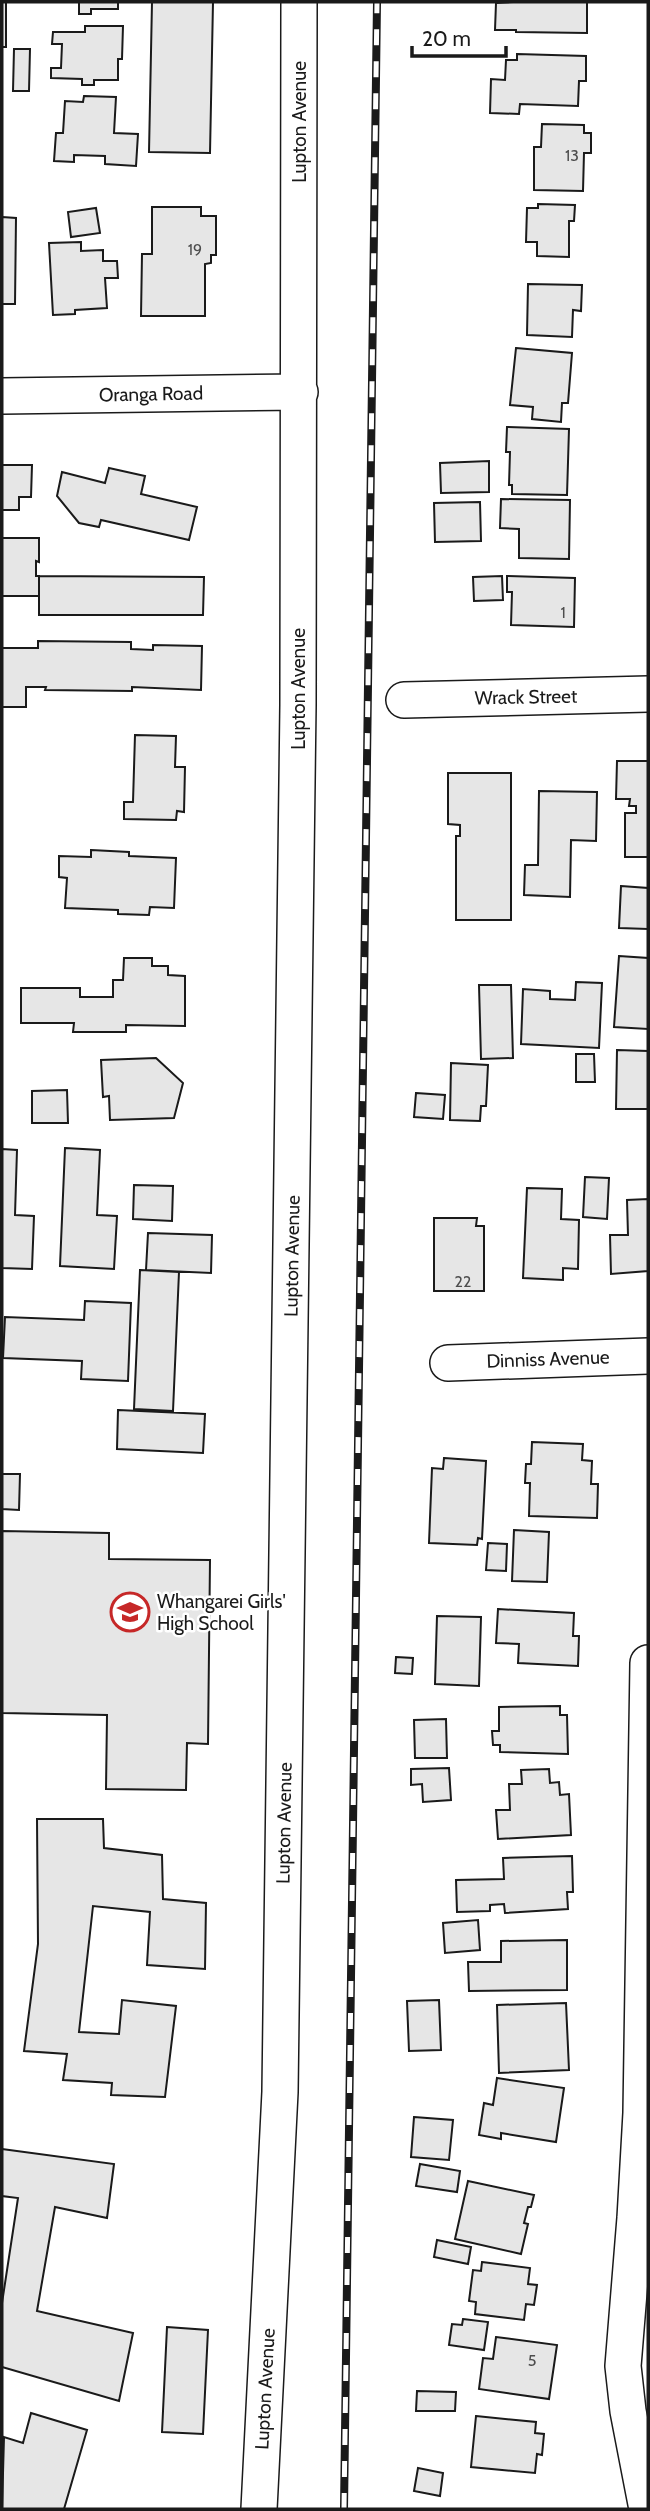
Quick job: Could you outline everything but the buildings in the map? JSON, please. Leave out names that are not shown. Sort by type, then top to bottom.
[{"type":"street","name":"Lupton Avenue","points":[[259,2509],[280,2092],[297,844],[299,2]]},
{"type":"street","name":"Oranga Road","points":[[2,396],[300,392]]},
{"type":"street","name":"Wrack Street","points":[[404,700],[648,694]]},
{"type":"street","name":"Dinniss Avenue","points":[[448,1363],[648,1356]]},
{"type":"street","points":[[647,2509],[628,2412],[623,2366],[641,2113],[648,1663]]},
{"type":"railway","points":[[344,2509],[377,2]]},
{"type":"place","name":"Whangarei Girls' High School","points":[[130,1612]]}]
